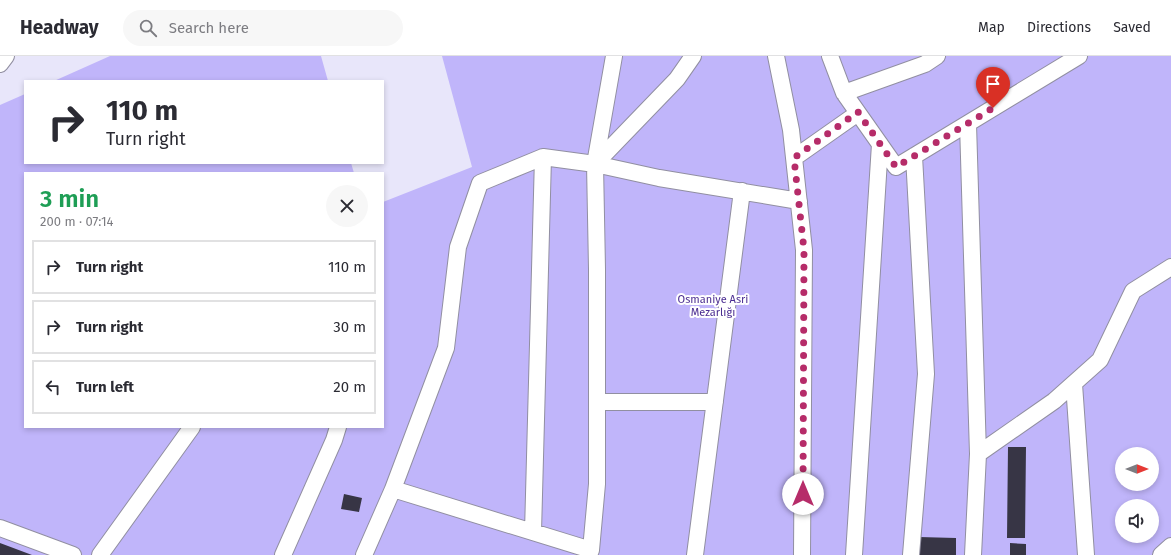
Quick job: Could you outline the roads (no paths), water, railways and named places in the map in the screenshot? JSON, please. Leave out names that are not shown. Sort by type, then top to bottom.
[{"type":"street","points":[[0,64],[6,56]]},
{"type":"street","points":[[393,489],[533,532],[590,552],[597,484],[597,269],[595,164],[614,56]]},
{"type":"street","points":[[595,164],[677,79],[693,56]]},
{"type":"street","points":[[776,56],[791,130],[804,250],[802,555]]},
{"type":"street","points":[[830,56],[844,93],[896,167],[1079,56]]},
{"type":"street","points":[[844,93],[924,64],[937,56]]},
{"type":"street","points":[[794,158],[858,112]]},
{"type":"street","points":[[968,124],[978,454],[973,555]]},
{"type":"street","points":[[854,555],[880,144]]},
{"type":"street","points":[[911,555],[926,374],[914,156]]},
{"type":"street","points":[[533,532],[543,157]]},
{"type":"street","points":[[364,555],[393,489],[446,348],[458,247],[480,183],[543,157],[595,164],[658,178],[799,201]]},
{"type":"street","points":[[695,555],[742,191]]},
{"type":"street","points":[[978,454],[1054,401],[1100,360],[1134,291],[1171,267]]},
{"type":"street","points":[[1074,384],[1086,555]]},
{"type":"street","points":[[597,402],[715,402]]},
{"type":"street","points":[[100,555],[191,428]]},
{"type":"street","points":[[284,555],[334,440],[338,428]]},
{"type":"street","points":[[0,528],[73,555]]},
{"type":"street","points":[[1161,555],[1171,546]]},
{"type":"park label","name":"Osmaniye Asri Mezarlığı","points":[[713,305]]}]
